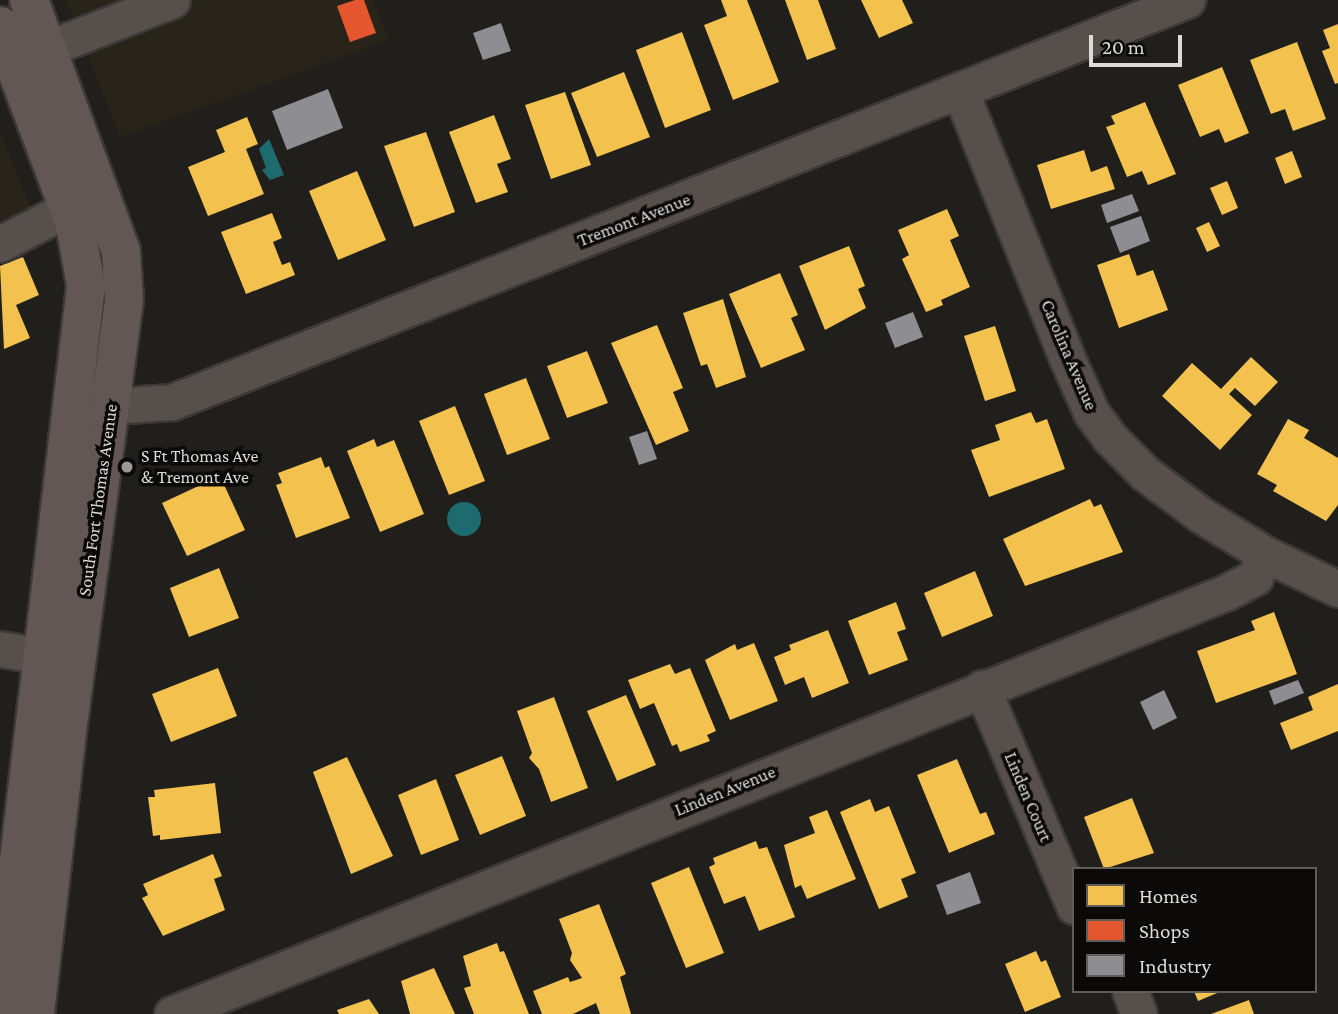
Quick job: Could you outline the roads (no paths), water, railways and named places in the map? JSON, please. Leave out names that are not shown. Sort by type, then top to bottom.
[{"type":"main road","name":"South Fort Thomas Avenue","points":[[29,0],[31,55],[69,208],[84,255],[92,402]]},
{"type":"main road","name":"South Fort Thomas Avenue","points":[[0,26],[31,55],[121,251],[124,300],[92,402],[18,928],[1,1014]]},
{"type":"main road","name":"South Fort Thomas Avenue","points":[[18,928],[35,1014]]},
{"type":"street","points":[[31,55],[172,0]]},
{"type":"street","name":"Tremont Avenue","points":[[92,402],[172,402],[961,93],[1187,0]]},
{"type":"street","name":"Carolina Avenue","points":[[961,93],[1091,412],[1146,474],[1200,515],[1265,555],[1338,589]]},
{"type":"street","points":[[0,244],[69,208]]},
{"type":"street","name":"Linden Avenue","points":[[172,1014],[1227,592],[1255,577],[1265,555]]},
{"type":"street","points":[[0,649],[58,658]]},
{"type":"street","name":"Linden Court","points":[[982,688],[1072,901]]},
{"type":"street","points":[[1131,993],[1139,1014]]},
{"type":"water","points":[[269,139],[284,175],[270,180],[262,170],[266,168],[259,149]]},
{"type":"water","points":[[464,502],[476,507],[481,519],[476,531],[464,536],[452,531],[447,519],[452,507]]},
{"type":"place","name":"S Ft Thomas Ave & Tremont Ave","points":[[127,467]]}]
